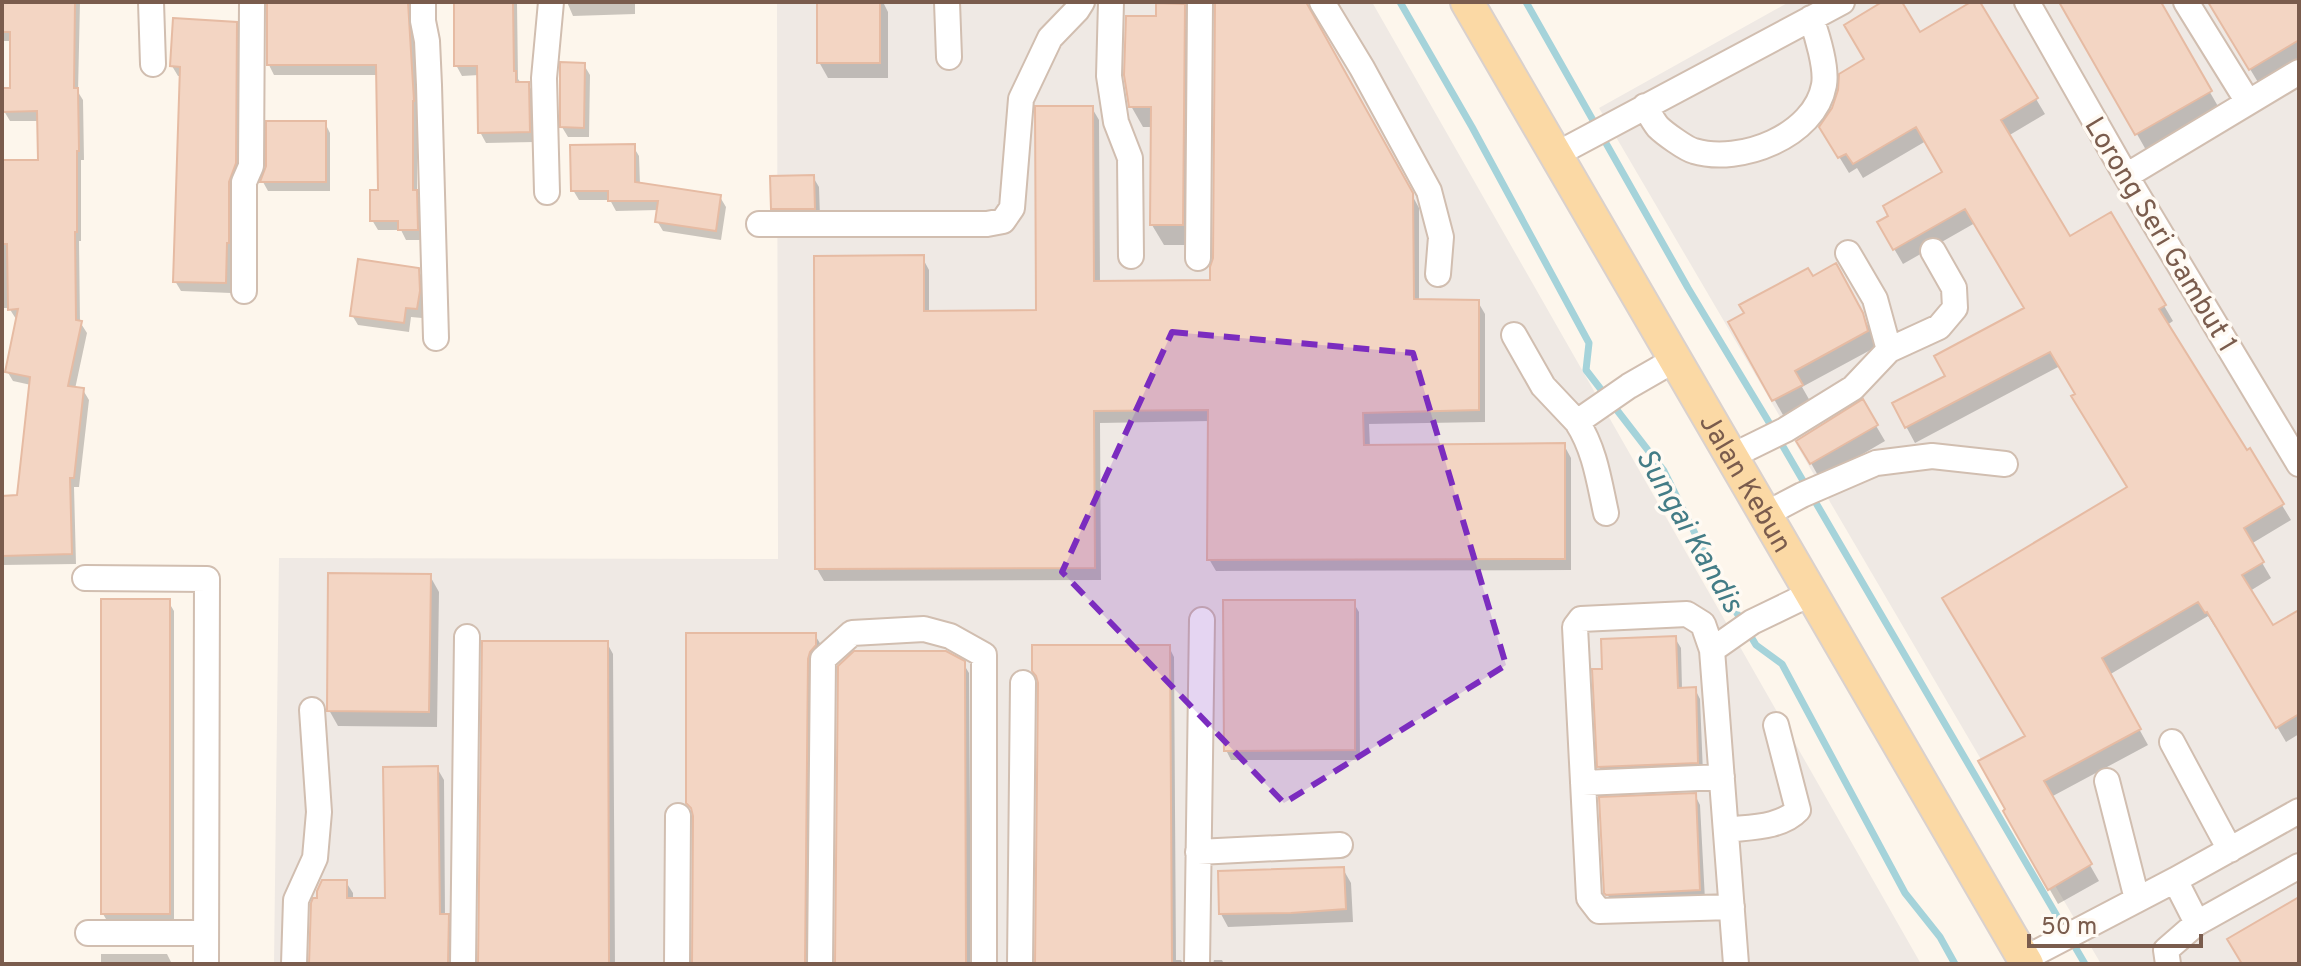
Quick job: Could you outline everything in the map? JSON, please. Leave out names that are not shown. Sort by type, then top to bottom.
[{"type":"main road","name":"Jalan Kebun","points":[[1467,2],[2026,962]]},
{"type":"street","points":[[151,2],[153,64]]},
{"type":"street","points":[[244,291],[244,182],[251,166],[252,2]]},
{"type":"street","points":[[423,2],[429,85],[436,338]]},
{"type":"street","points":[[547,192],[544,78],[551,2]]},
{"type":"street","points":[[947,2],[949,57]]},
{"type":"street","points":[[759,224],[987,224],[1003,221],[1012,208],[1021,99],[1043,49],[1082,2]]},
{"type":"street","points":[[1111,2],[1109,76],[1116,122],[1130,158],[1131,256]]},
{"type":"street","points":[[1198,258],[1200,2]]},
{"type":"street","points":[[1322,2],[1429,191],[1441,237],[1438,274]]},
{"type":"street","points":[[1557,154],[1842,2]]},
{"type":"street","name":"Lorong Seri Gambut 1","points":[[2027,2],[2126,176],[2299,464]]},
{"type":"street","points":[[2186,2],[2248,102]]},
{"type":"street","points":[[1645,106],[1658,128],[1692,151],[1735,155],[1778,141],[1814,111],[1825,83],[1819,43],[1811,18]]},
{"type":"street","points":[[2126,176],[2299,72]]},
{"type":"street","points":[[1732,456],[1778,434],[1853,388],[1889,350],[1939,327],[1955,308],[1954,288],[1933,251]]},
{"type":"street","points":[[1848,253],[1875,299],[1889,350]]},
{"type":"street","points":[[1514,335],[1543,386],[1587,415]]},
{"type":"street","points":[[1587,415],[1676,359]]},
{"type":"street","points":[[1587,415],[1587,437],[1595,459],[1606,513]]},
{"type":"street","points":[[1766,514],[1876,463],[1932,456],[2005,464]]},
{"type":"street","points":[[85,578],[207,579],[206,964]]},
{"type":"street","points":[[1720,644],[1752,622],[1812,593]]},
{"type":"street","points":[[1732,907],[1599,911],[1589,898],[1575,627],[1581,619],[1687,614],[1703,624],[1720,644],[1722,777],[1732,907],[1736,964]]},
{"type":"street","points":[[1197,964],[1202,620]]},
{"type":"street","points":[[820,964],[823,659],[852,633],[924,629],[950,636],[984,655],[984,964]]},
{"type":"street","points":[[463,964],[467,637]]},
{"type":"street","points":[[1020,964],[1023,683]]},
{"type":"street","points":[[294,964],[296,900],[315,858],[319,812],[312,710]]},
{"type":"street","points":[[1726,830],[1790,818],[1798,810],[1776,725]]},
{"type":"street","points":[[2172,742],[2230,850]]},
{"type":"street","points":[[1583,783],[1722,777]]},
{"type":"street","points":[[2107,781],[2137,899]]},
{"type":"street","points":[[2026,962],[2299,811]]},
{"type":"street","points":[[677,964],[678,816]]},
{"type":"street","points":[[1198,852],[1340,845]]},
{"type":"street","points":[[2168,964],[2166,950],[2197,923],[2299,866]]},
{"type":"street","points":[[2175,880],[2197,923]]},
{"type":"street","points":[[88,933],[206,933]]},
{"type":"highlighted area","points":[[1172,332],[1413,353],[1506,665],[1284,803],[1062,572]]},
{"type":"shaded area","points":[[777,2],[1372,2],[1921,964],[274,964],[279,558],[778,559]]},
{"type":"shaded area","points":[[1789,2],[2299,2],[2299,964],[2101,964],[1599,108]]},
{"type":"building","points":[[2,2],[75,2],[74,88],[78,88],[79,151],[75,232],[76,320],[82,321],[68,386],[84,388],[74,478],[70,478],[72,554],[2,556],[2,496],[17,495],[30,377],[5,372],[18,309],[8,310],[7,244],[3,244],[3,160],[38,160],[37,111],[2,112],[2,88],[10,88],[10,32],[2,32]]},
{"type":"building","points":[[408,2],[414,101],[413,190],[417,190],[418,230],[398,230],[398,221],[370,221],[370,190],[378,190],[376,65],[267,65],[267,3]]},
{"type":"building","points":[[454,2],[513,2],[514,71],[516,82],[529,82],[530,132],[478,133],[477,66],[454,66]]},
{"type":"building","points":[[817,2],[880,2],[880,63],[817,63]]},
{"type":"building","points":[[1215,2],[1306,2],[1413,193],[1414,299],[1479,300],[1479,410],[1363,413],[1364,445],[1565,443],[1565,559],[1207,560],[1208,410],[1094,411],[1095,568],[815,569],[814,256],[924,255],[924,311],[1036,310],[1035,106],[1093,106],[1094,281],[1210,280],[1213,258]]},
{"type":"building","points":[[1882,2],[1902,2],[1920,32],[1971,2],[1980,2],[2038,98],[2001,120],[2070,236],[2111,212],[2166,305],[2159,309],[2284,504],[2244,528],[2264,562],[2242,575],[2273,625],[2299,610],[2299,714],[2276,728],[2198,602],[2102,658],[2141,729],[2044,781],[2092,864],[2048,890],[1978,761],[2025,736],[1942,598],[2127,487],[2071,396],[2075,394],[2050,352],[1905,428],[1892,403],[1945,376],[1934,356],[2024,308],[1965,209],[1893,250],[1877,222],[1888,216],[1883,206],[1942,172],[1916,127],[1853,164],[1846,154],[1838,158],[1819,127],[1832,108],[1839,74],[1864,59],[1844,25]]},
{"type":"building","points":[[2059,2],[2161,2],[2212,91],[2135,135]]},
{"type":"building","points":[[2208,2],[2299,2],[2299,40],[2249,70]]},
{"type":"building","points":[[1156,3],[1185,4],[1183,225],[1150,225],[1151,107],[1129,107],[1124,75],[1126,16],[1156,16]]},
{"type":"building","points":[[173,18],[237,22],[236,163],[229,182],[226,283],[173,282],[180,67],[170,66]]},
{"type":"building","points":[[560,62],[585,63],[584,128],[560,127]]},
{"type":"building","points":[[266,121],[326,121],[326,182],[260,182],[266,166]]},
{"type":"building","points":[[635,144],[635,182],[721,195],[716,231],[655,222],[658,201],[608,201],[608,191],[571,191],[570,145]]},
{"type":"building","points":[[814,175],[815,209],[771,209],[770,176]]},
{"type":"building","points":[[358,259],[419,268],[417,309],[406,308],[404,323],[350,316]]},
{"type":"building","points":[[1836,263],[1863,313],[1868,331],[1795,371],[1803,385],[1772,401],[1728,322],[1744,313],[1739,305],[1808,268],[1813,276]]},
{"type":"building","points":[[1863,399],[1878,425],[1810,464],[1796,441]]},
{"type":"building","points":[[328,573],[431,574],[429,712],[327,711]]},
{"type":"building","points":[[101,599],[170,599],[170,914],[101,914]]},
{"type":"building","points":[[1223,600],[1355,600],[1355,750],[1224,751]]},
{"type":"building","points":[[686,633],[816,633],[816,645],[808,659],[805,964],[692,964],[693,816],[686,803]]},
{"type":"building","points":[[1676,636],[1678,688],[1696,687],[1698,763],[1597,767],[1592,669],[1602,669],[1601,639]]},
{"type":"building","points":[[482,641],[608,641],[609,964],[478,964]]},
{"type":"building","points":[[1032,645],[1170,645],[1172,964],[1035,964],[1038,683],[1032,671]]},
{"type":"building","points":[[854,651],[946,651],[965,661],[966,964],[835,964],[838,666]]},
{"type":"building","points":[[438,766],[440,914],[449,914],[448,964],[309,964],[311,903],[313,898],[317,898],[322,880],[347,880],[347,898],[385,898],[383,767]]},
{"type":"building","points":[[1696,793],[1700,890],[1606,895],[1599,797]]},
{"type":"building","points":[[1344,867],[1346,909],[1219,914],[1218,871]]},
{"type":"building","points":[[2299,897],[2299,964],[2242,964],[2227,939]]},
{"type":"waterway","name":"Sungai Kandis","points":[[1400,2],[1589,343],[1586,370],[1664,471],[1723,590],[1756,645],[1782,664],[1905,893],[1940,937],[1955,964]]},
{"type":"waterway","points":[[1526,2],[1688,288],[2085,964]]}]
